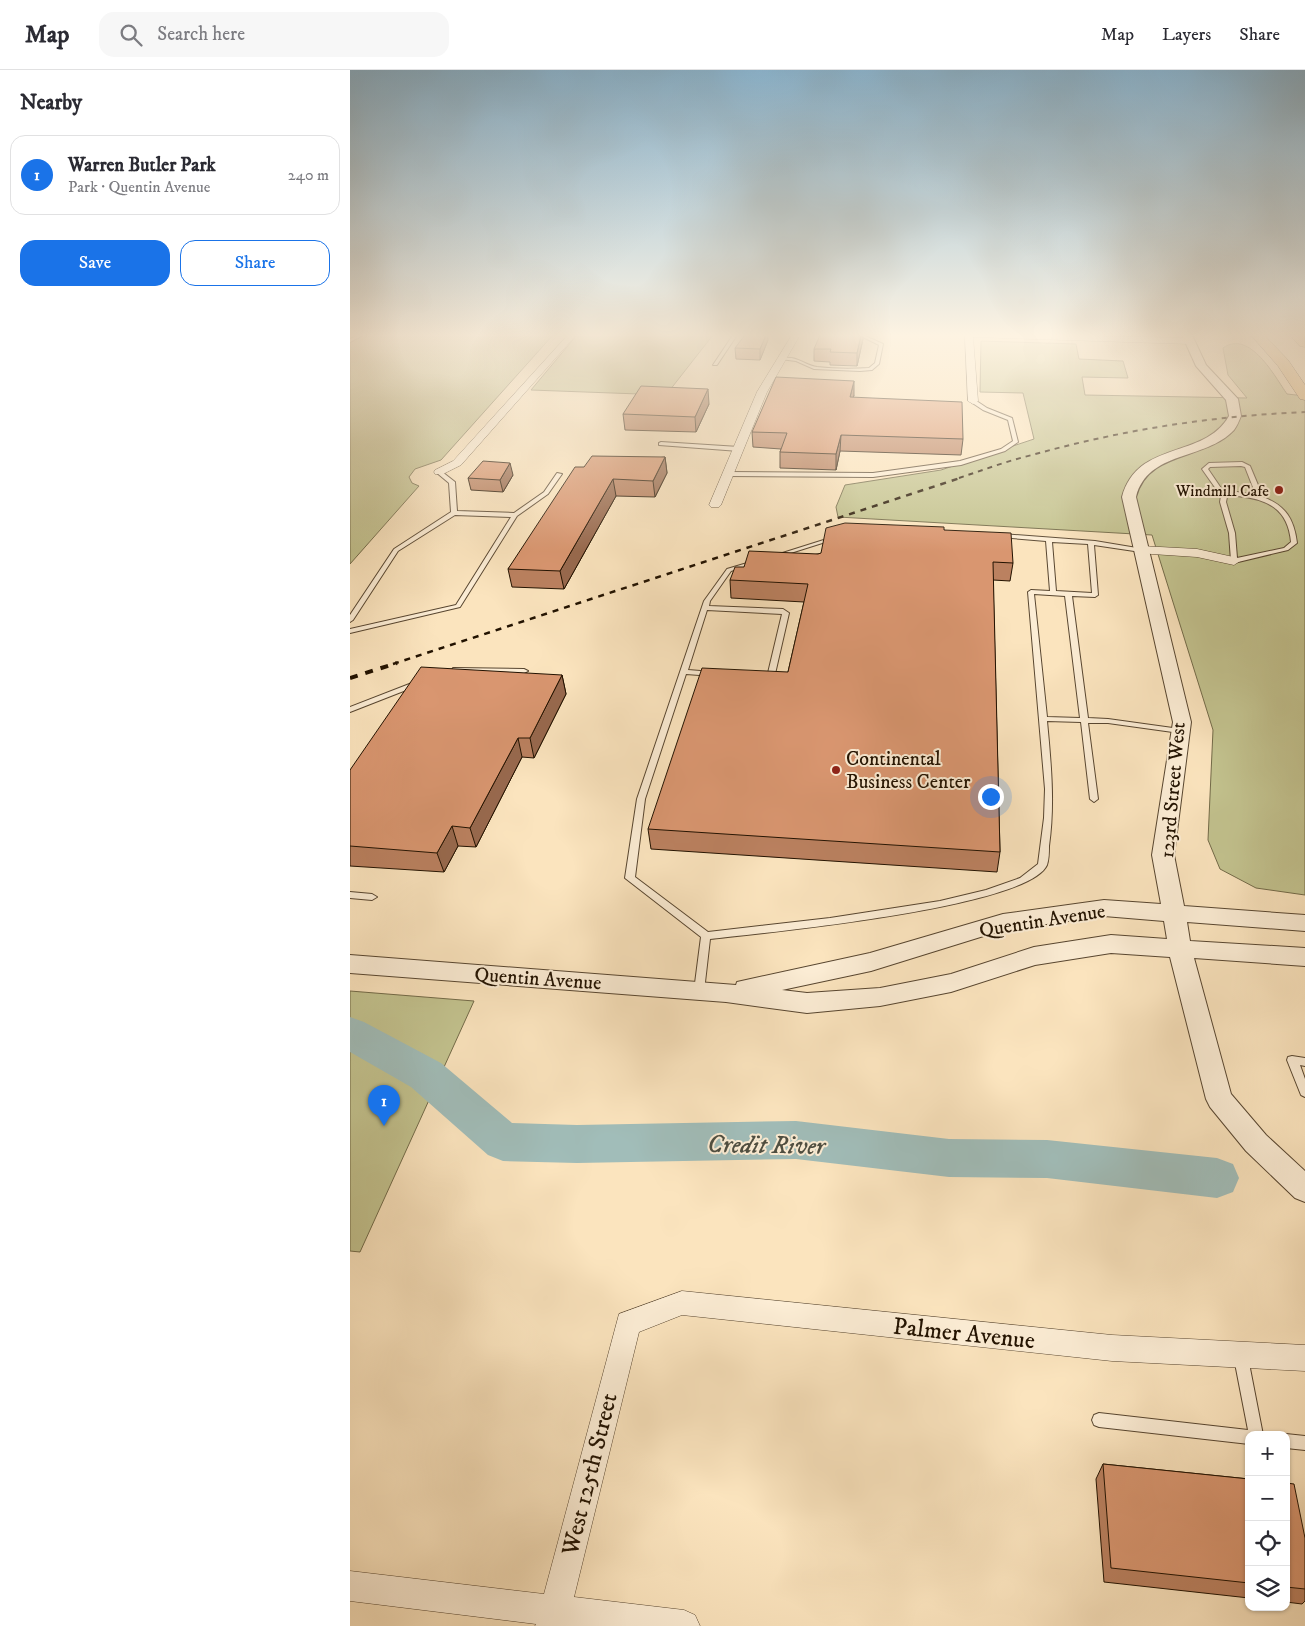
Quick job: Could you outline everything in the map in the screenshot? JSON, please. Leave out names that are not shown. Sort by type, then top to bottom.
[{"type":"street","points":[[439,472],[457,463],[506,408]]},
{"type":"street","points":[[716,505],[755,408]]},
{"type":"street","name":"123rd Street West","points":[[1235,408],[1236,414],[1232,426],[1218,438],[1147,468],[1134,480],[1129,497],[1182,722],[1163,855],[1180,948],[1219,1099],[1256,1143],[1305,1189]]},
{"type":"street","points":[[1140,550],[1197,553],[1234,561]]},
{"type":"street","name":"Quentin Avenue","points":[[726,993],[871,962],[1004,922],[1104,908],[1305,923]]},
{"type":"street","name":"Quentin Avenue","points":[[350,964],[726,993],[807,1003],[880,997],[951,983],[1034,956],[1111,944],[1305,957]]},
{"type":"street","name":"Palmer Avenue","points":[[628,1323],[682,1303],[1112,1348],[1305,1358]]},
{"type":"street","name":"West 125th Street","points":[[553,1618],[628,1323]]},
{"type":"street","points":[[350,1586],[553,1618],[684,1626]]},
{"type":"lane","points":[[728,474],[873,475],[961,463],[1003,450],[1016,441],[1010,419],[983,408]]},
{"type":"lane","points":[[661,444],[738,449]]},
{"type":"lane","points":[[1224,496],[1237,494],[1268,499],[1282,509],[1294,533],[1294,543],[1286,549],[1234,561],[1232,533],[1223,502],[1224,496],[1205,469],[1209,465],[1242,464],[1248,466],[1260,497]]},
{"type":"lane","points":[[439,472],[452,482],[454,512]]},
{"type":"lane","points":[[350,631],[458,606],[515,515],[546,493],[559,474]]},
{"type":"lane","points":[[350,620],[396,550],[454,512],[515,515]]},
{"type":"lane","points":[[995,536],[1091,543],[1140,550]]},
{"type":"lane","points":[[772,558],[838,537]]},
{"type":"lane","points":[[1049,540],[1054,593]]},
{"type":"lane","points":[[764,560],[729,570],[707,601],[641,799],[630,878],[706,936],[854,920],[935,905],[1010,886],[1026,880],[1042,866],[1049,830],[1050,794],[1032,592],[1095,595],[1091,543]]},
{"type":"lane","points":[[1068,593],[1094,799]]},
{"type":"lane","points":[[705,608],[783,611],[786,613],[771,674],[751,676]]},
{"type":"lane","points":[[449,673],[458,670],[524,670]]},
{"type":"lane","points":[[683,672],[722,674]]},
{"type":"lane","points":[[350,710],[422,683]]},
{"type":"lane","points":[[1043,719],[1108,721],[1180,731]]},
{"type":"lane","points":[[350,895],[372,897]]},
{"type":"lane","points":[[699,991],[706,936]]},
{"type":"lane","points":[[1305,1062],[1292,1060],[1305,1092]]},
{"type":"lane","points":[[1241,1355],[1255,1431]]},
{"type":"lane","points":[[1099,1420],[1245,1437]]},
{"type":"lane","points":[[1290,1441],[1305,1443]]},
{"type":"green space","points":[[350,408],[488,408],[441,460],[415,469],[409,477],[412,483],[419,486],[350,564]]},
{"type":"green space","points":[[1026,408],[1305,408],[1305,895],[1256,888],[1220,869],[1208,840],[1213,730],[1152,535],[838,517],[836,507],[845,485],[941,470],[1034,439]]},
{"type":"green space","points":[[350,991],[474,1001],[360,1252],[350,1251]]},
{"type":"building","points":[[627,408],[699,408],[695,417],[623,414]]},
{"type":"building","points":[[763,408],[962,408],[963,439],[841,435],[836,454],[780,452],[787,433],[752,432]]},
{"type":"building","points":[[592,456],[665,457],[653,481],[613,479],[560,571],[508,569],[575,467],[584,467]]},
{"type":"building","points":[[483,461],[510,463],[500,480],[468,478]]},
{"type":"building","name":"Continental Business Center","points":[[845,523],[944,527],[944,530],[1011,533],[1013,563],[993,562],[1000,852],[648,829],[702,668],[788,672],[808,584],[730,580],[735,567],[744,567],[749,551],[821,553],[826,528]]},
{"type":"building","points":[[421,667],[562,675],[530,738],[518,738],[470,828],[452,826],[437,853],[350,846],[350,770]]},
{"type":"building","points":[[1103,1464],[1245,1479],[1245,1583],[1111,1568]]},
{"type":"building","points":[[1290,1484],[1294,1484],[1305,1538],[1305,1589],[1290,1587]]},
{"type":"waterway","name":"Credit River","points":[[350,1033],[426,1075],[503,1142],[577,1144],[796,1140],[949,1158],[1047,1159],[1217,1178]]},
{"type":"railway","points":[[959,478],[1023,457],[1133,431],[1236,417],[1305,412]]},
{"type":"railway","points":[[393,664],[963,477]]},
{"type":"railway","points":[[350,678],[397,663]]},
{"type":"place","name":"Windmill Cafe","points":[[1279,490]]},
{"type":"place","name":"Continental Business Center","points":[[836,770]]},
{"type":"place","name":"Warren Butler Park","points":[[384,1126]]}]
